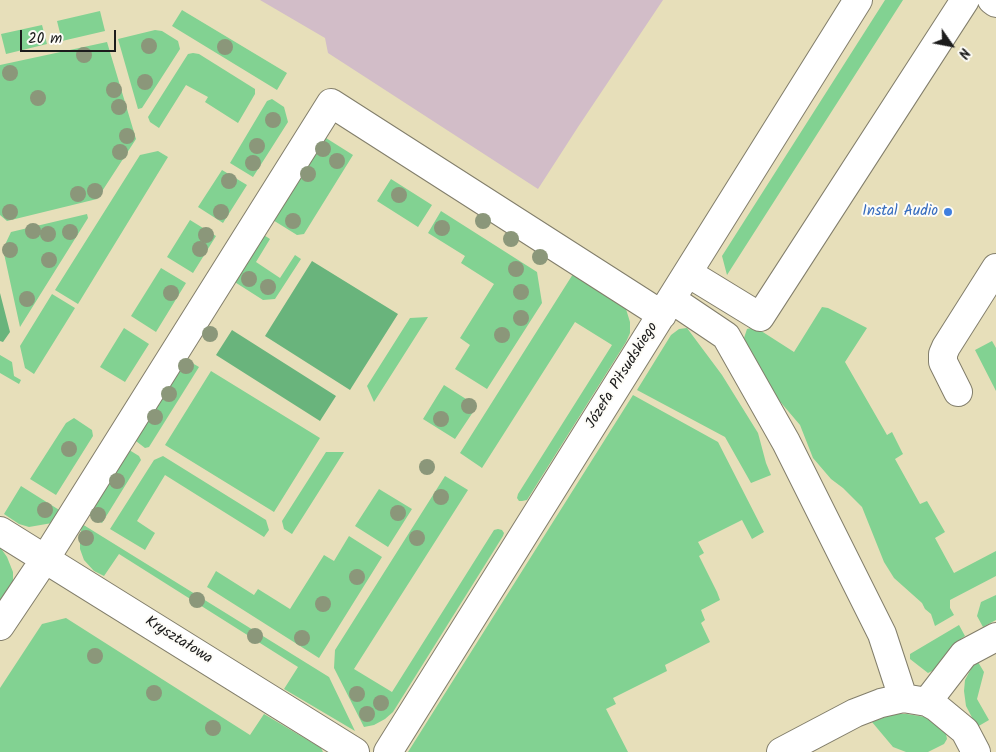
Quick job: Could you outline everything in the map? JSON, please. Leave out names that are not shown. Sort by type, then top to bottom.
[{"type":"street","name":"Józefa Piłsudskiego","points":[[388,752],[858,0]]},
{"type":"street","points":[[688,273],[760,317],[965,0]]},
{"type":"street","points":[[992,0],[996,3]]},
{"type":"street","points":[[0,626],[45,559],[331,103],[666,307],[726,336],[786,442],[915,700]]},
{"type":"street","points":[[958,392],[943,362],[943,354],[996,268]]},
{"type":"street","name":"Kryształowa","points":[[0,531],[355,752]]},
{"type":"street","points":[[915,700],[964,654],[996,637]]},
{"type":"street","points":[[780,752],[881,703],[915,700],[936,707],[965,731],[976,752]]},
{"type":"shaded area","points":[[260,0],[663,0],[538,189],[328,53],[325,38]]},
{"type":"green space","points":[[885,0],[903,0],[727,275],[722,256]]},
{"type":"green space","points":[[182,10],[287,73],[277,90],[172,26]]},
{"type":"green space","points":[[100,11],[105,31],[62,41],[57,21]]},
{"type":"green space","points":[[42,25],[47,44],[6,54],[1,34]]},
{"type":"green space","points":[[155,30],[162,31],[178,41],[180,49],[142,108],[138,109],[118,39]]},
{"type":"green space","points":[[107,42],[136,139],[97,199],[7,221],[0,215],[0,65]]},
{"type":"green space","points":[[188,54],[199,54],[255,89],[255,94],[238,123],[205,102],[208,97],[186,85],[159,128],[150,122],[148,117]]},
{"type":"green space","points":[[272,99],[284,107],[288,122],[253,177],[230,163],[267,101]]},
{"type":"green space","points":[[326,138],[353,155],[304,234],[297,235],[268,217],[318,142]]},
{"type":"green space","points":[[158,151],[168,157],[78,304],[55,290],[140,155]]},
{"type":"green space","points":[[222,170],[247,185],[223,223],[198,207]]},
{"type":"green space","points":[[391,179],[432,205],[418,227],[377,201]]},
{"type":"green space","points":[[441,211],[537,272],[542,303],[487,389],[455,369],[470,345],[460,338],[494,284],[461,263],[465,256],[428,233]]},
{"type":"green space","points":[[87,214],[88,218],[20,327],[3,249],[11,232]]},
{"type":"green space","points":[[190,220],[216,236],[193,273],[167,257]]},
{"type":"green space","points":[[259,232],[270,239],[256,262],[280,278],[295,255],[301,259],[275,299],[263,300],[230,279]]},
{"type":"green space","points":[[312,261],[398,314],[350,390],[265,336]]},
{"type":"green space","points":[[161,268],[186,283],[156,332],[131,316]]},
{"type":"green space","points":[[573,274],[626,309],[630,322],[630,333],[527,500],[519,501],[517,498],[518,494],[612,345],[575,322],[482,468],[460,453]]},
{"type":"green space","points":[[0,293],[10,332],[3,342],[0,341]]},
{"type":"green space","points":[[52,294],[75,308],[34,374],[25,368],[20,346]]},
{"type":"green space","points":[[822,307],[828,308],[867,328],[845,362],[887,435],[892,432],[903,454],[895,459],[920,504],[927,501],[945,532],[935,538],[954,573],[996,551],[996,576],[950,600],[950,608],[954,615],[935,626],[931,614],[922,603],[894,578],[884,562],[862,507],[831,479],[813,458],[800,425],[771,391],[744,338],[747,329],[755,327],[794,352]]},
{"type":"green space","points":[[428,317],[374,402],[367,386],[410,318]]},
{"type":"green space","points":[[124,328],[149,344],[125,382],[100,367]]},
{"type":"green space","points":[[687,328],[722,375],[758,433],[771,475],[751,483],[725,437],[637,390],[671,335],[679,329]]},
{"type":"green space","points":[[232,330],[336,396],[320,421],[216,355]]},
{"type":"green space","points":[[992,341],[996,348],[996,391],[975,350]]},
{"type":"green space","points":[[0,355],[12,362],[14,376],[21,380],[19,384],[0,373]]},
{"type":"green space","points":[[182,357],[199,367],[149,447],[145,448],[132,438]]},
{"type":"green space","points":[[211,371],[320,438],[274,512],[165,445]]},
{"type":"green space","points":[[444,385],[477,406],[455,439],[423,419]]},
{"type":"green space","points":[[633,395],[718,442],[764,532],[752,539],[742,520],[698,542],[704,553],[699,556],[720,600],[701,610],[705,620],[701,623],[710,642],[665,665],[667,671],[613,698],[616,704],[606,709],[628,752],[408,752]]},
{"type":"green space","points":[[74,418],[92,430],[93,436],[56,495],[30,479],[66,423]]},
{"type":"green space","points":[[126,448],[139,456],[141,460],[102,523],[86,513]]},
{"type":"green space","points":[[326,452],[344,452],[292,534],[284,529],[282,521]]},
{"type":"green space","points":[[163,456],[266,520],[269,530],[264,537],[165,475],[137,521],[155,533],[145,550],[110,529],[154,460]]},
{"type":"green space","points":[[445,476],[468,490],[354,669],[392,692],[494,530],[502,530],[504,533],[393,712],[374,725],[364,727],[334,668],[335,650]]},
{"type":"green space","points":[[21,486],[64,513],[52,523],[29,527],[19,524],[4,514]]},
{"type":"green space","points":[[379,489],[412,509],[388,547],[355,526]]},
{"type":"green space","points":[[82,524],[329,677],[355,731],[284,689],[298,667],[119,554],[104,576],[94,571],[84,560],[80,549]]},
{"type":"green space","points":[[349,536],[382,557],[319,658],[207,587],[216,571],[254,595],[258,589],[290,609],[324,555],[334,561]]},
{"type":"green space","points":[[0,547],[7,557],[13,572],[13,583],[0,608]]},
{"type":"green space","points":[[996,595],[996,620],[983,627],[977,616],[981,602]]},
{"type":"green space","points":[[66,618],[250,735],[264,714],[321,748],[323,752],[0,752],[0,688],[42,624]]},
{"type":"green space","points":[[959,625],[965,636],[954,644],[934,670],[928,673],[910,659],[910,654]]},
{"type":"green space","points":[[978,662],[984,672],[977,699],[989,720],[977,727],[966,706],[964,691],[965,680],[972,667]]},
{"type":"green space","points":[[893,714],[925,717],[946,734],[947,739],[944,744],[928,752],[906,752],[893,747],[872,722]]},
{"type":"place","name":"Instal Audio","points":[[948,212]]}]
